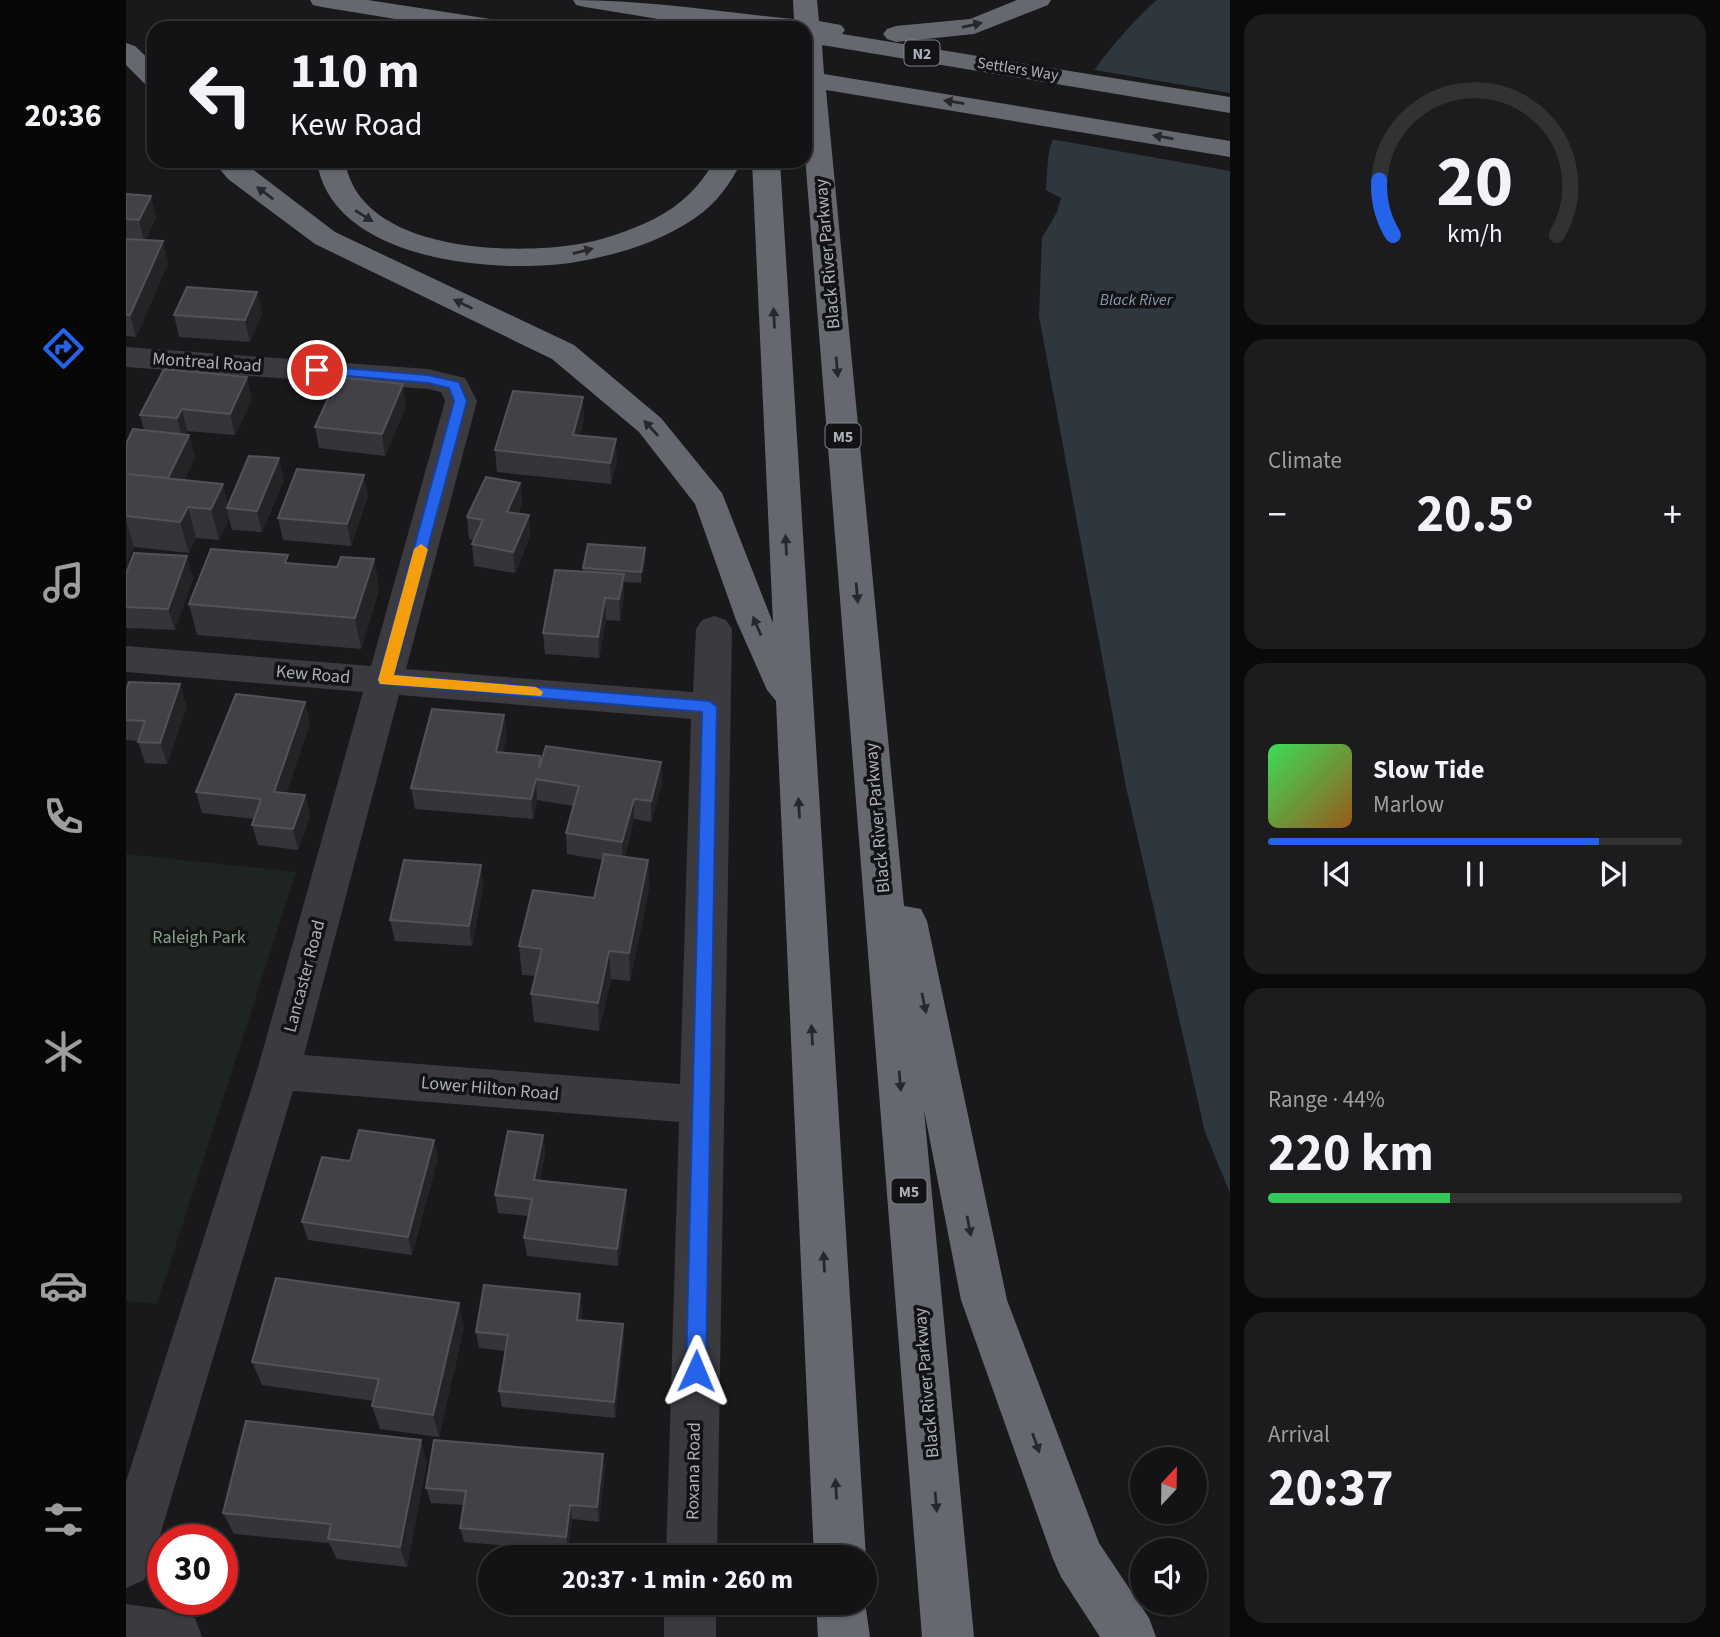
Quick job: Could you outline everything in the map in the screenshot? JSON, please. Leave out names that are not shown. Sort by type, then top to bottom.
[{"type":"highway","points":[[323,0],[454,21]]},
{"type":"highway","points":[[585,0],[716,21]]},
{"type":"highway","points":[[735,0],[736,21]]},
{"type":"highway","points":[[757,0],[760,21]]},
{"type":"highway","name":"Black River Parkway","points":[[805,0],[807,21]]},
{"type":"highway","points":[[812,28],[880,34],[974,26],[1039,0]]},
{"type":"highway","points":[[691,17],[735,21]]},
{"type":"highway","name":"Settlers Way","points":[[812,36],[1039,71],[1230,106]]},
{"type":"highway","points":[[126,51],[147,71]]},
{"type":"highway","points":[[812,80],[1230,149]]},
{"type":"highway","name":"Black River Parkway","points":[[812,81],[948,1637]]},
{"type":"highway","points":[[234,168],[325,238],[563,352],[650,425],[710,501],[754,620],[794,711]]},
{"type":"highway","points":[[331,168],[331,179],[351,208],[401,239],[485,254],[573,254],[650,232],[695,206],[723,175],[726,168]]},
{"type":"highway","points":[[766,168],[839,1545]]},
{"type":"highway","points":[[870,744],[984,1300],[1079,1559],[1130,1637]]},
{"type":"highway","points":[[843,1615],[844,1637]]},
{"type":"street","name":"Montreal Road","points":[[127,359],[428,379],[454,385]]},
{"type":"street","name":"Lancaster Road","points":[[126,1562],[278,1071],[461,401],[454,385]]},
{"type":"street","name":"Roxana Road","points":[[691,1545],[714,629]]},
{"type":"street","name":"Kew Road","points":[[126,659],[710,707]]},
{"type":"street","name":"Lower Hilton Road","points":[[278,1071],[702,1105]]},
{"type":"street","points":[[690,1615],[690,1637]]},
{"type":"street","points":[[126,1630],[176,1637]]},
{"type":"green space","name":"Raleigh Park","points":[[126,854],[296,872],[157,1304],[126,1301]]},
{"type":"water","name":"Black River","points":[[1157,0],[1230,0],[1230,1193],[1205,1132],[1126,787],[1039,316],[1042,238],[1057,212],[1061,198],[1046,190],[1049,152],[1055,134],[1094,70],[1127,30]]},
{"type":"pier","points":[[1089,69],[1230,93],[1230,171],[1051,139]]},
{"type":"building","points":[[126,194],[151,196],[139,220],[126,219]]},
{"type":"building","points":[[126,239],[163,241],[130,315],[126,315]]},
{"type":"building","points":[[187,287],[257,292],[245,320],[174,315]]},
{"type":"building","points":[[164,369],[247,377],[230,414],[182,409],[177,418],[140,415]]},
{"type":"building","points":[[338,377],[403,384],[382,434],[315,427]]},
{"type":"building","points":[[513,391],[583,397],[573,435],[616,439],[610,463],[495,450]]},
{"type":"building","points":[[133,429],[189,435],[168,478],[126,474],[126,444]]},
{"type":"building","points":[[249,456],[279,458],[257,511],[227,508]]},
{"type":"building","points":[[297,469],[364,475],[347,524],[278,518]]},
{"type":"building","points":[[126,474],[223,484],[211,509],[188,507],[180,522],[126,516]]},
{"type":"building","points":[[486,477],[520,483],[507,512],[529,515],[513,552],[472,544],[483,520],[467,517]]},
{"type":"building","points":[[588,544],[645,548],[641,572],[583,568]]},
{"type":"building","points":[[211,549],[288,555],[285,563],[337,567],[341,557],[374,559],[355,618],[189,604]]},
{"type":"building","points":[[134,553],[187,556],[168,609],[126,607],[126,574]]},
{"type":"building","points":[[555,570],[624,574],[619,599],[605,598],[598,637],[543,633]]},
{"type":"building","points":[[129,682],[180,684],[160,743],[138,742],[145,721],[126,720],[126,690]]},
{"type":"building","points":[[236,694],[305,702],[274,792],[305,795],[293,829],[252,825],[261,799],[196,792]]},
{"type":"building","points":[[432,709],[504,715],[496,752],[540,756],[539,768],[546,746],[661,762],[651,801],[634,799],[622,842],[566,833],[579,786],[536,779],[531,799],[411,788]]},
{"type":"building","points":[[604,854],[648,860],[629,953],[609,951],[598,1003],[531,994],[542,949],[519,946],[533,890],[594,898]]},
{"type":"building","points":[[404,860],[481,865],[469,926],[390,920]]},
{"type":"building","points":[[359,1130],[434,1140],[408,1237],[302,1222],[322,1157],[350,1161]]},
{"type":"building","points":[[508,1131],[543,1135],[534,1180],[626,1190],[617,1249],[524,1238],[532,1199],[495,1195]]},
{"type":"building","points":[[276,1278],[459,1303],[433,1415],[372,1406],[379,1379],[252,1362]]},
{"type":"building","points":[[484,1285],[580,1294],[577,1320],[623,1324],[614,1402],[499,1391],[508,1335],[476,1332]]},
{"type":"building","points":[[246,1421],[421,1440],[400,1547],[328,1539],[331,1524],[223,1513]]},
{"type":"building","points":[[434,1440],[603,1454],[597,1507],[570,1505],[566,1537],[460,1528],[466,1491],[426,1488]]},
{"type":"slow traffic","points":[[421,549],[385,680],[536,692]]},
{"type":"route","points":[[317,370],[428,379],[454,385],[461,401],[385,680],[710,707],[696,1371]]}]
